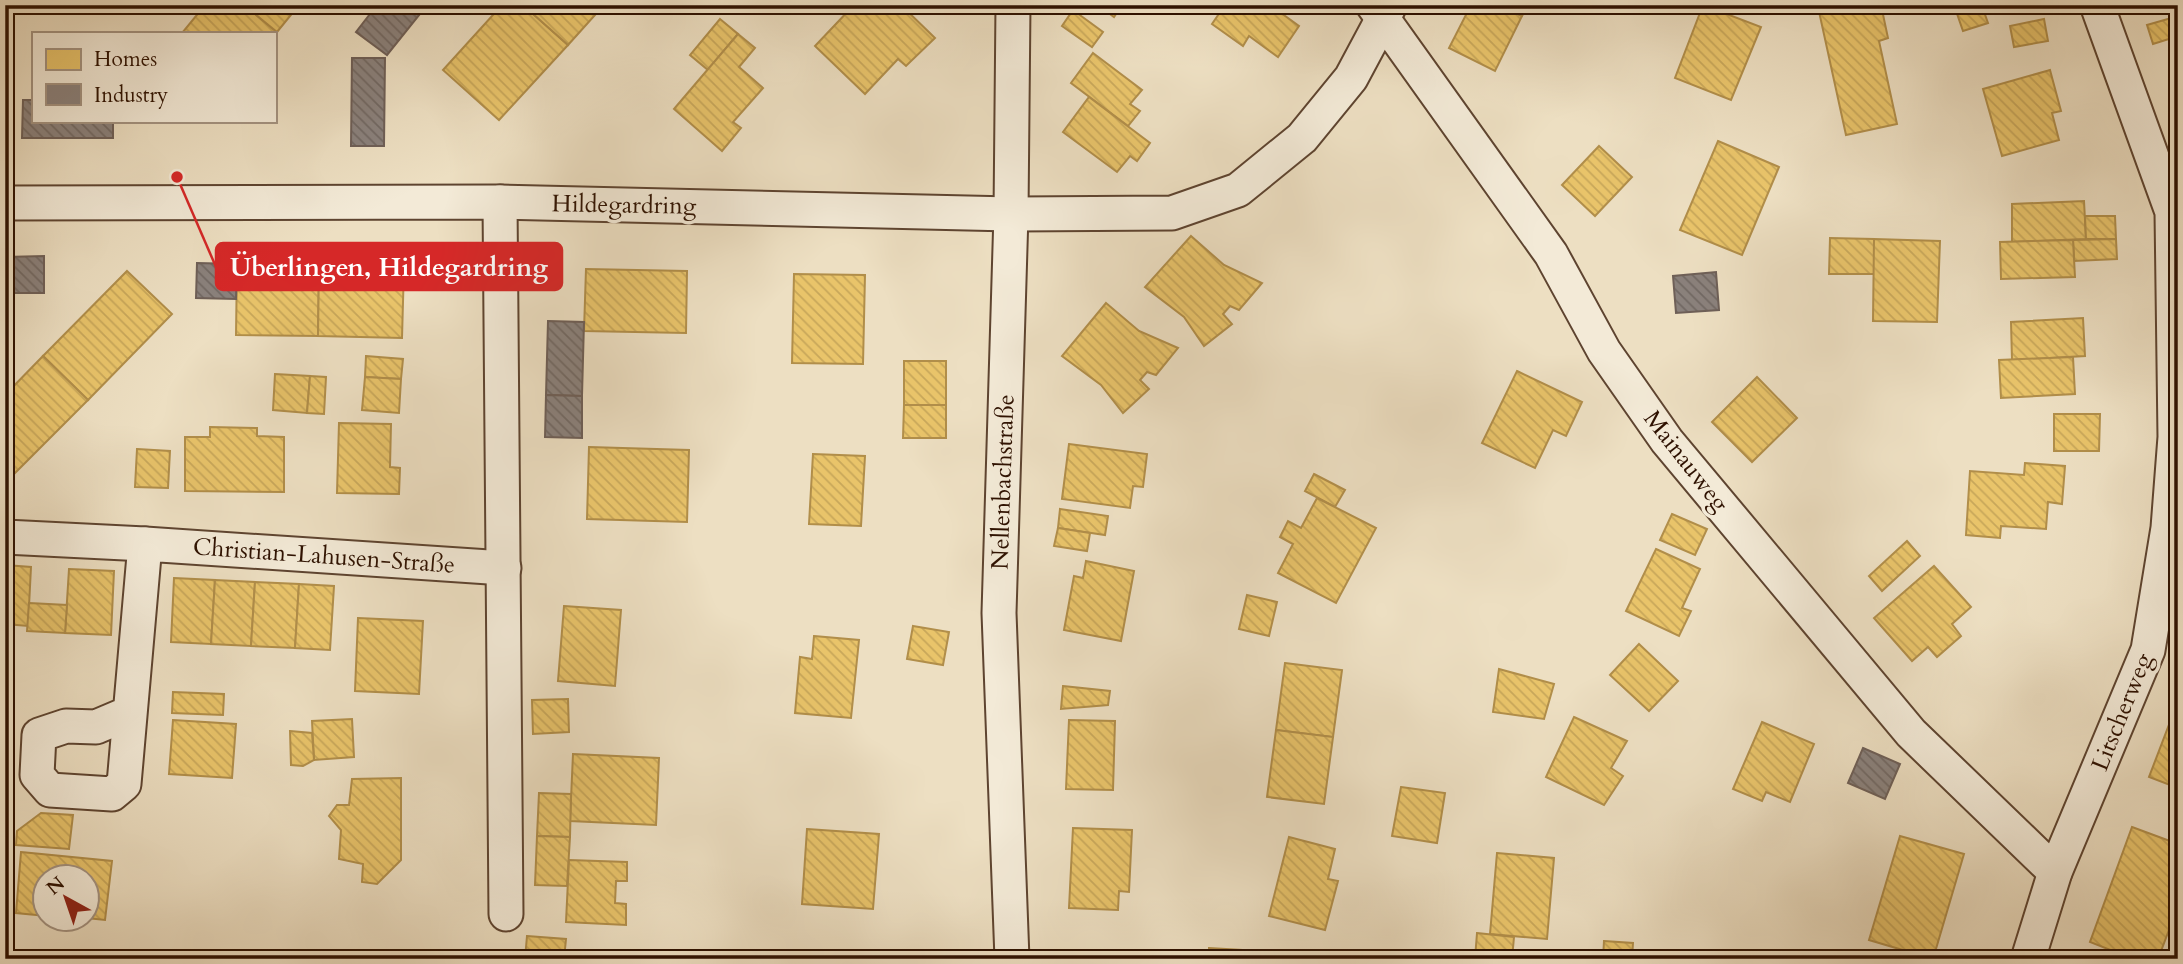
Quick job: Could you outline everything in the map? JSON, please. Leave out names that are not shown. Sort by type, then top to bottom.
[{"type":"street","name":"Nellenbachstraße","points":[[1012,959],[999,613],[1011,214],[1013,5]]},
{"type":"street","name":"Litscherweg","points":[[2028,959],[2055,872],[2148,650],[2168,528],[2175,437],[2172,212],[2096,5]]},
{"type":"street","name":"Hildegardring","points":[[5,203],[500,202],[1011,214],[1172,213],[1238,190],[1302,138],[1350,78],[1382,9]]},
{"type":"street","name":"Mainauweg","points":[[1382,9],[1550,254],[1604,351],[1667,441],[1911,733],[2055,872]]},
{"type":"street","points":[[500,202],[506,914]]},
{"type":"street","name":"Christian-Lahusen-Straße","points":[[5,537],[504,568]]},
{"type":"street","points":[[129,713],[145,544]]},
{"type":"building: Homes","points":[[205,5],[244,5],[277,32],[276,34],[183,32]]},
{"type":"building: Homes","points":[[244,5],[299,5],[277,32]]},
{"type":"building: Homes","points":[[502,5],[523,5],[568,45],[499,120],[443,70]]},
{"type":"building: Homes","points":[[523,5],[604,5],[568,45]]},
{"type":"building: Homes","points":[[868,5],[901,5],[935,38],[906,66],[898,59],[865,94],[815,46],[853,6],[861,13]]},
{"type":"building: Homes","points":[[1098,5],[1122,5],[1114,17]]},
{"type":"building: Homes","points":[[1225,5],[1270,5],[1299,26],[1278,57],[1249,36],[1243,46],[1212,24]]},
{"type":"building: Homes","points":[[1270,5],[1288,5],[1282,14]]},
{"type":"building: Homes","points":[[1471,5],[1500,5],[1522,16],[1495,71],[1449,48]]},
{"type":"building: Homes","points":[[1500,5],[1528,5],[1522,16]]},
{"type":"building: Homes","points":[[1703,5],[1761,27],[1731,100],[1675,78]]},
{"type":"building: Homes","points":[[1881,5],[1888,38],[1879,41],[1897,124],[1846,135],[1818,7]]},
{"type":"building: Homes","points":[[1954,5],[1984,5],[1982,6],[1988,23],[1963,31]]},
{"type":"building: Homes","points":[[1073,10],[1103,32],[1092,47],[1062,26]]},
{"type":"building: Homes","points":[[2178,16],[2178,56],[2172,38],[2153,44],[2147,25]]},
{"type":"building: Homes","points":[[720,19],[738,34],[708,70],[690,55]]},
{"type":"building: Homes","points":[[2044,19],[2048,41],[2014,47],[2010,26]]},
{"type":"building: Homes","points":[[738,34],[755,48],[739,67],[763,88],[733,122],[741,128],[722,151],[674,109]]},
{"type":"building: Homes","points":[[1093,53],[1142,90],[1130,104],[1140,111],[1128,126],[1071,83]]},
{"type":"building: Homes","points":[[2050,70],[2061,111],[2052,113],[2059,140],[2002,156],[1983,89]]},
{"type":"building: Homes","points":[[1089,97],[1150,143],[1137,161],[1130,156],[1117,172],[1063,132]]},
{"type":"building: Homes","points":[[1718,141],[1779,167],[1742,255],[1680,230]]},
{"type":"building: Homes","points":[[1599,146],[1632,177],[1595,216],[1562,185]]},
{"type":"building: Homes","points":[[2084,201],[2086,239],[2012,242],[2012,204]]},
{"type":"building: Homes","points":[[2085,216],[2115,216],[2116,239],[2086,239]]},
{"type":"building: Homes","points":[[1191,236],[1224,265],[1262,283],[1239,310],[1230,306],[1223,314],[1232,324],[1204,346],[1184,317],[1145,287]]},
{"type":"building: Homes","points":[[1830,238],[1874,239],[1874,274],[1829,274]]},
{"type":"building: Homes","points":[[1874,239],[1940,241],[1937,322],[1873,321]]},
{"type":"building: Homes","points":[[2116,239],[2117,259],[2074,261],[2073,240]]},
{"type":"building: Homes","points":[[2073,240],[2075,277],[2001,279],[2000,242]]},
{"type":"building: Homes","points":[[237,264],[319,265],[318,336],[236,335]]},
{"type":"building: Homes","points":[[319,265],[404,266],[402,338],[318,336]]},
{"type":"building: Homes","points":[[586,269],[687,271],[686,333],[584,331]]},
{"type":"building: Homes","points":[[127,271],[172,314],[88,400],[43,356]]},
{"type":"building: Homes","points":[[794,274],[865,275],[863,364],[792,363]]},
{"type":"building: Homes","points":[[1106,303],[1139,331],[1178,348],[1156,375],[1147,372],[1140,380],[1149,389],[1123,413],[1101,385],[1062,356]]},
{"type":"building: Homes","points":[[2083,318],[2085,356],[2012,360],[2011,322]]},
{"type":"building: Homes","points":[[43,356],[88,400],[5,483],[5,395]]},
{"type":"building: Homes","points":[[366,356],[403,359],[401,379],[365,377]]},
{"type":"building: Homes","points":[[2073,357],[2075,394],[2001,398],[1999,360]]},
{"type":"building: Homes","points":[[904,361],[946,361],[946,405],[904,405]]},
{"type":"building: Homes","points":[[1517,371],[1582,402],[1566,436],[1553,430],[1535,468],[1482,443]]},
{"type":"building: Homes","points":[[275,374],[310,376],[307,413],[273,410]]},
{"type":"building: Homes","points":[[310,376],[326,377],[324,414],[307,413]]},
{"type":"building: Homes","points":[[365,377],[401,379],[399,413],[362,410]]},
{"type":"building: Homes","points":[[1757,377],[1797,418],[1752,462],[1712,422]]},
{"type":"building: Homes","points":[[904,405],[946,405],[946,438],[903,438]]},
{"type":"building: Homes","points":[[2054,414],[2100,414],[2099,451],[2054,451]]},
{"type":"building: Homes","points":[[339,423],[391,424],[390,467],[400,468],[399,494],[337,493]]},
{"type":"building: Homes","points":[[210,427],[257,428],[257,436],[284,437],[284,492],[185,491],[185,437],[210,437]]},
{"type":"building: Homes","points":[[1069,444],[1147,454],[1143,487],[1133,486],[1130,508],[1062,499]]},
{"type":"building: Homes","points":[[589,447],[689,450],[687,522],[587,519]]},
{"type":"building: Homes","points":[[137,449],[170,451],[168,488],[135,487]]},
{"type":"building: Homes","points":[[813,454],[865,456],[861,526],[809,524]]},
{"type":"building: Homes","points":[[2025,463],[2065,466],[2062,504],[2048,502],[2046,529],[2001,526],[2000,538],[1966,535],[1970,471],[2024,475]]},
{"type":"building: Homes","points":[[1314,474],[1345,490],[1335,507],[1305,491]]},
{"type":"building: Homes","points":[[1317,498],[1376,528],[1336,603],[1278,573],[1293,544],[1280,537],[1288,521],[1301,528]]},
{"type":"building: Homes","points":[[1060,509],[1108,516],[1105,535],[1058,528]]},
{"type":"building: Homes","points":[[1672,514],[1707,529],[1695,555],[1660,540]]},
{"type":"building: Homes","points":[[1058,528],[1090,533],[1087,551],[1054,546]]},
{"type":"building: Homes","points":[[1907,541],[1920,556],[1882,591],[1869,576]]},
{"type":"building: Homes","points":[[1656,549],[1700,569],[1682,608],[1691,611],[1679,636],[1626,611]]},
{"type":"building: Homes","points":[[1086,561],[1134,571],[1121,641],[1064,630],[1074,576],[1083,578]]},
{"type":"building: Homes","points":[[5,565],[31,567],[28,626],[5,624]]},
{"type":"building: Homes","points":[[1934,566],[1971,607],[1952,624],[1961,636],[1937,657],[1928,647],[1912,661],[1874,618]]},
{"type":"building: Homes","points":[[69,569],[114,571],[111,635],[65,633]]},
{"type":"building: Homes","points":[[174,578],[215,580],[211,644],[171,642]]},
{"type":"building: Homes","points":[[215,580],[255,582],[251,646],[211,644]]},
{"type":"building: Homes","points":[[255,582],[299,584],[295,648],[251,646]]},
{"type":"building: Homes","points":[[299,584],[334,586],[330,650],[295,648]]},
{"type":"building: Homes","points":[[1247,595],[1277,602],[1269,636],[1239,629]]},
{"type":"building: Homes","points":[[29,603],[67,605],[65,633],[27,631]]},
{"type":"building: Homes","points":[[564,606],[621,610],[615,686],[558,681]]},
{"type":"building: Homes","points":[[358,618],[423,621],[419,694],[355,691]]},
{"type":"building: Homes","points":[[913,626],[949,632],[943,665],[907,659]]},
{"type":"building: Homes","points":[[814,636],[859,640],[851,718],[795,713],[800,657],[812,659]]},
{"type":"building: Homes","points":[[1639,644],[1678,681],[1649,711],[1610,675]]},
{"type":"building: Homes","points":[[1285,663],[1342,670],[1333,737],[1276,730]]},
{"type":"building: Homes","points":[[1499,669],[1554,684],[1544,719],[1493,712]]},
{"type":"building: Homes","points":[[1063,686],[1110,691],[1108,705],[1061,709]]},
{"type":"building: Homes","points":[[173,692],[224,694],[223,715],[172,713]]},
{"type":"building: Homes","points":[[568,699],[569,732],[533,734],[532,700]]},
{"type":"building: Homes","points":[[2178,701],[2178,788],[2149,777]]},
{"type":"building: Homes","points":[[1574,717],[1627,741],[1611,768],[1623,776],[1604,805],[1546,777]]},
{"type":"building: Homes","points":[[352,719],[354,757],[314,760],[312,721]]},
{"type":"building: Homes","points":[[173,720],[236,724],[232,778],[169,774]]},
{"type":"building: Homes","points":[[1069,720],[1115,721],[1113,790],[1066,789]]},
{"type":"building: Homes","points":[[1762,722],[1814,744],[1790,802],[1766,792],[1762,801],[1733,789]]},
{"type":"building: Homes","points":[[1276,730],[1333,737],[1324,804],[1267,797]]},
{"type":"building: Homes","points":[[290,731],[312,733],[314,760],[303,766],[291,765]]},
{"type":"building: Homes","points":[[573,754],[659,758],[656,825],[570,821]]},
{"type":"building: Homes","points":[[401,778],[401,860],[377,884],[362,882],[363,864],[339,859],[341,830],[329,816],[337,805],[349,805],[352,779]]},
{"type":"building: Homes","points":[[1401,787],[1445,793],[1437,843],[1392,836]]},
{"type":"building: Homes","points":[[539,793],[571,794],[570,837],[537,836]]},
{"type":"building: Homes","points":[[41,813],[73,815],[69,849],[16,845],[17,831]]},
{"type":"building: Homes","points":[[2132,827],[2178,844],[2178,906],[2158,959],[2133,959],[2090,942]]},
{"type":"building: Homes","points":[[1073,828],[1132,830],[1129,892],[1119,891],[1118,910],[1069,908]]},
{"type":"building: Homes","points":[[807,829],[879,834],[873,909],[802,904]]},
{"type":"building: Homes","points":[[537,836],[570,837],[567,886],[535,885]]},
{"type":"building: Homes","points":[[1900,836],[1964,854],[1933,959],[1869,940]]},
{"type":"building: Homes","points":[[1289,837],[1335,849],[1328,879],[1338,881],[1325,930],[1269,916]]},
{"type":"building: Homes","points":[[21,852],[112,861],[105,920],[102,920],[102,862],[32,862],[32,915],[16,913]]},
{"type":"building: Homes","points":[[1497,853],[1554,858],[1547,939],[1490,934]]},
{"type":"building: Homes","points":[[569,860],[627,862],[627,881],[616,881],[615,903],[626,904],[626,925],[566,922]]},
{"type":"building: Homes","points":[[1477,933],[1514,937],[1512,959],[1475,959]]},
{"type":"building: Homes","points":[[527,936],[566,939],[564,959],[525,959]]},
{"type":"building: Homes","points":[[1604,941],[1633,943],[1632,959],[1603,959]]},
{"type":"building: Homes","points":[[1209,948],[1242,950],[1242,959],[1209,959]]},
{"type":"building: Homes","points":[[565,956],[606,959],[564,959]]},
{"type":"building: Industry","points":[[377,5],[409,5],[420,14],[387,55],[356,32]]},
{"type":"building: Industry","points":[[352,58],[385,58],[384,146],[351,146]]},
{"type":"building: Industry","points":[[23,100],[32,100],[32,122],[113,122],[113,138],[22,138]]},
{"type":"building: Industry","points":[[44,256],[44,293],[5,293],[5,257]]},
{"type":"building: Industry","points":[[197,263],[237,264],[236,299],[196,298]]},
{"type":"building: Industry","points":[[1716,272],[1719,310],[1676,313],[1673,276]]},
{"type":"building: Industry","points":[[548,321],[584,322],[582,396],[546,395]]},
{"type":"building: Industry","points":[[546,395],[582,396],[582,438],[545,437]]},
{"type":"building: Industry","points":[[1863,748],[1900,764],[1885,799],[1848,783]]},
{"type":"place","name":"Überlingen, Hildegardring","points":[[177,177]]}]
